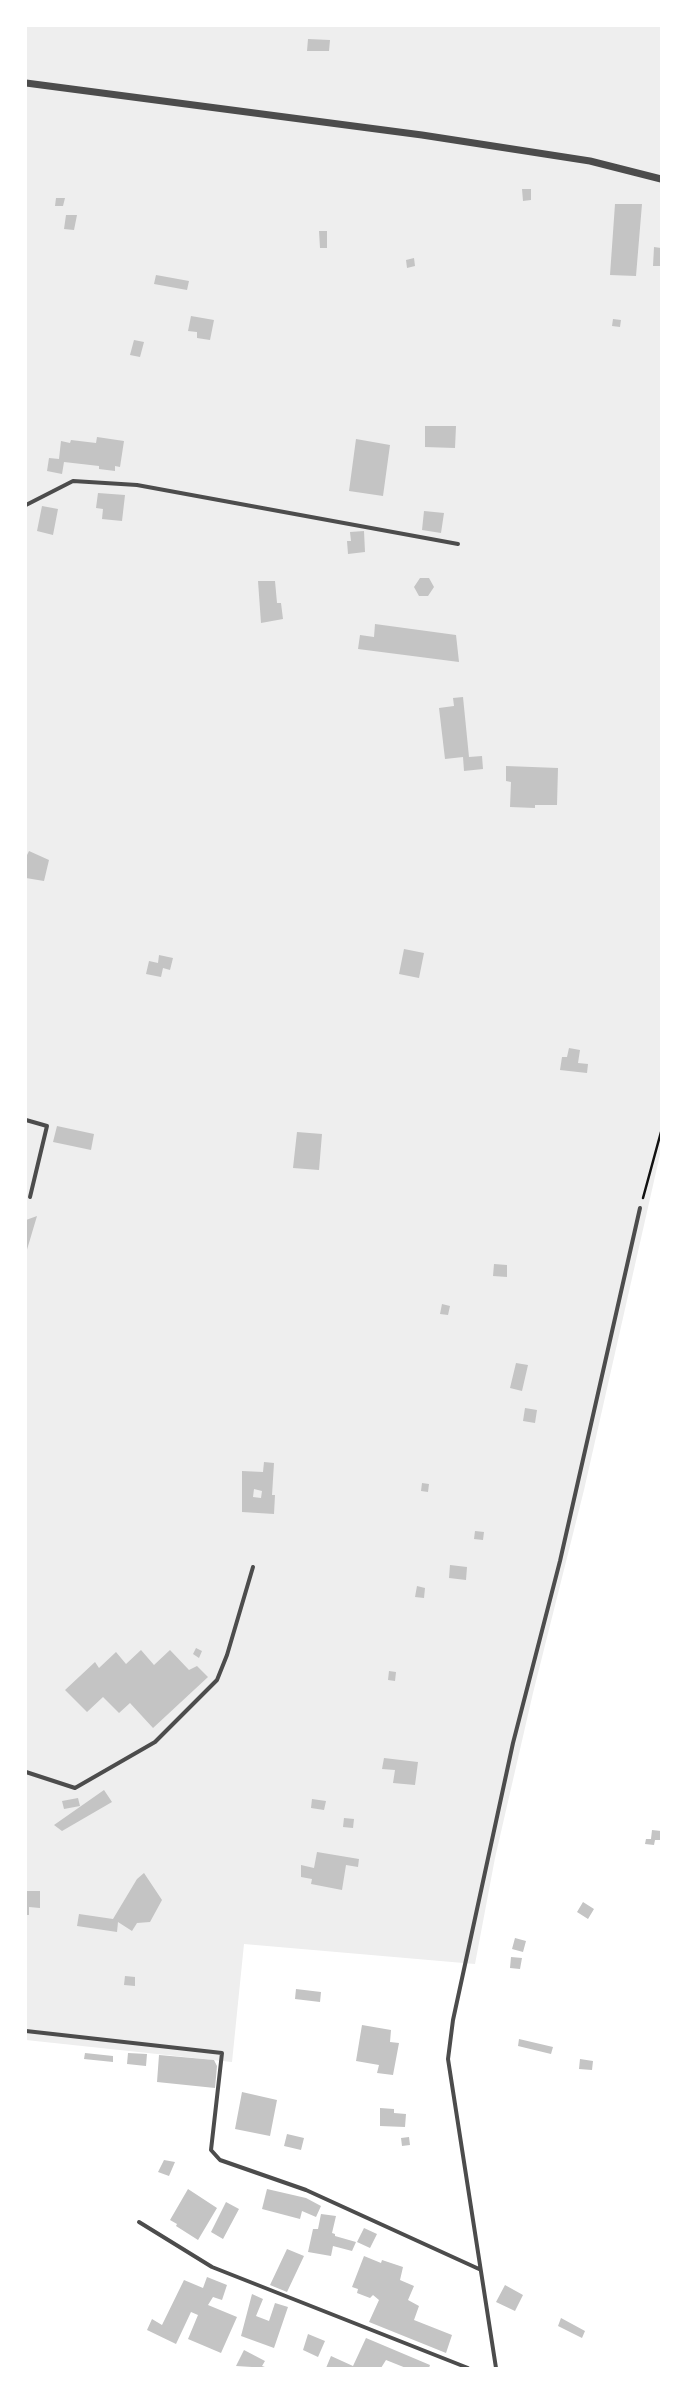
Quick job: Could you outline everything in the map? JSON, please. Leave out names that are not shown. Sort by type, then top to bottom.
[{"type":"street","points":[[26,83],[437,137],[590,161],[661,179]]},
{"type":"street","points":[[26,506],[74,481],[137,485],[458,544]]},
{"type":"street","points":[[26,1120],[47,1126],[30,1197]]},
{"type":"street","points":[[496,2368],[479,2268],[448,2058],[453,2020],[513,1743],[560,1561],[640,1208]]},
{"type":"street","points":[[26,1772],[75,1788],[155,1742],[217,1680],[227,1655],[253,1567]]},
{"type":"street","points":[[26,2031],[222,2053],[212,2150],[220,2160],[306,2190],[479,2268]]},
{"type":"street","points":[[139,2222],[212,2267],[468,2368]]},
{"type":"path","points":[[640,1208],[661,1132]]},
{"type":"shaded area","points":[[26,26],[661,26],[661,1150],[584,1490],[533,1693],[495,1858],[475,1964],[244,1944],[232,2062],[26,2040]]},
{"type":"building","points":[[308,39],[330,40],[329,51],[307,51]]},
{"type":"building","points":[[522,189],[531,189],[531,200],[523,201]]},
{"type":"building","points":[[56,198],[65,198],[63,206],[55,206]]},
{"type":"building","points":[[615,204],[642,204],[636,276],[610,275]]},
{"type":"building","points":[[66,215],[77,215],[74,230],[64,229]]},
{"type":"building","points":[[319,231],[327,231],[327,248],[320,248]]},
{"type":"building","points":[[654,247],[661,248],[661,266],[653,266]]},
{"type":"building","points":[[414,258],[415,266],[407,268],[406,260]]},
{"type":"building","points":[[156,275],[189,281],[187,290],[154,284]]},
{"type":"building","points":[[191,316],[214,320],[210,340],[197,338],[197,332],[188,331]]},
{"type":"building","points":[[613,319],[621,320],[620,327],[612,326]]},
{"type":"building","points":[[134,340],[144,342],[140,357],[130,355]]},
{"type":"building","points":[[425,426],[456,426],[455,448],[425,447]]},
{"type":"building","points":[[97,437],[124,441],[120,467],[115,466],[115,471],[99,469],[99,466],[64,462],[62,474],[47,471],[49,458],[59,459],[61,441],[70,443],[71,440],[96,443]]},
{"type":"building","points":[[356,439],[390,445],[383,496],[349,491]]},
{"type":"building","points":[[98,493],[125,495],[122,521],[102,519],[103,509],[96,508]]},
{"type":"building","points":[[42,506],[58,509],[53,535],[37,531]]},
{"type":"building","points":[[424,511],[444,513],[441,533],[422,530]]},
{"type":"building","points":[[364,531],[365,552],[348,554],[347,541],[351,541],[350,532]]},
{"type":"building","points":[[420,578],[429,578],[434,587],[428,596],[419,596],[414,587]]},
{"type":"building","points":[[258,581],[275,581],[277,603],[281,603],[283,619],[261,623]]},
{"type":"building","points":[[375,624],[456,635],[459,662],[358,649],[360,635],[374,637]]},
{"type":"building","points":[[463,697],[469,757],[482,756],[483,769],[464,771],[463,757],[445,759],[439,708],[454,706],[453,698]]},
{"type":"building","points":[[506,766],[558,768],[557,805],[535,805],[535,808],[510,807],[511,782],[506,781]]},
{"type":"building","points":[[29,851],[49,860],[44,881],[26,878],[26,857]]},
{"type":"building","points":[[404,949],[424,953],[419,978],[399,974]]},
{"type":"building","points":[[159,955],[173,958],[170,970],[163,968],[161,977],[146,974],[149,961],[158,963]]},
{"type":"building","points":[[569,1048],[580,1050],[578,1063],[588,1064],[587,1073],[560,1070],[562,1057],[567,1057]]},
{"type":"building","points":[[57,1126],[94,1134],[91,1150],[53,1142]]},
{"type":"building","points":[[297,1132],[322,1134],[319,1170],[293,1168]]},
{"type":"building","points":[[37,1216],[26,1253],[26,1220]]},
{"type":"building","points":[[494,1264],[507,1265],[507,1277],[493,1276]]},
{"type":"building","points":[[442,1304],[450,1306],[448,1315],[440,1314]]},
{"type":"building","points":[[516,1363],[528,1365],[522,1391],[510,1388]]},
{"type":"building","points":[[525,1408],[537,1410],[535,1423],[523,1421]]},
{"type":"building","points":[[264,1462],[274,1463],[272,1495],[275,1495],[274,1514],[242,1512],[242,1471],[263,1472]],"holes":[[[254,1489],[262,1491],[261,1498],[253,1497]]]},
{"type":"building","points":[[422,1483],[429,1484],[428,1492],[421,1491]]},
{"type":"building","points":[[475,1531],[484,1532],[483,1540],[474,1539]]},
{"type":"building","points":[[450,1565],[467,1567],[466,1580],[449,1578]]},
{"type":"building","points":[[417,1586],[425,1588],[424,1598],[415,1597]]},
{"type":"building","points":[[196,1648],[202,1651],[199,1658],[193,1654]]},
{"type":"building","points":[[141,1650],[154,1665],[170,1650],[189,1670],[197,1666],[208,1677],[153,1728],[130,1703],[119,1713],[103,1697],[87,1712],[65,1690],[95,1662],[99,1668],[116,1652],[126,1664]]},
{"type":"building","points":[[389,1671],[396,1672],[395,1681],[388,1680]]},
{"type":"building","points":[[384,1758],[418,1762],[415,1785],[393,1783],[395,1770],[382,1769]]},
{"type":"building","points":[[104,1790],[112,1802],[62,1831],[54,1825]]},
{"type":"building","points":[[78,1798],[80,1806],[64,1809],[62,1801]]},
{"type":"building","points":[[312,1799],[326,1801],[324,1810],[311,1808]]},
{"type":"building","points":[[344,1818],[354,1819],[353,1828],[343,1827]]},
{"type":"building","points":[[652,1830],[661,1831],[661,1840],[655,1840],[654,1845],[645,1844],[646,1839],[651,1839]]},
{"type":"building","points":[[317,1852],[359,1859],[358,1867],[346,1865],[342,1890],[311,1884],[312,1879],[301,1877],[301,1865],[314,1868]]},
{"type":"building","points":[[144,1873],[162,1900],[150,1922],[137,1923],[132,1931],[118,1922],[117,1932],[77,1926],[79,1914],[113,1919],[137,1879]]},
{"type":"building","points":[[26,1891],[40,1891],[40,1908],[29,1907],[29,1915],[26,1915]]},
{"type":"building","points":[[583,1902],[594,1909],[588,1919],[577,1912]]},
{"type":"building","points":[[515,1938],[526,1941],[523,1952],[512,1949]]},
{"type":"building","points":[[511,1957],[522,1958],[520,1969],[510,1968]]},
{"type":"building","points":[[125,1976],[135,1977],[135,1986],[124,1985]]},
{"type":"building","points":[[296,1989],[321,1992],[320,2002],[295,1999]]},
{"type":"building","points":[[362,2025],[391,2030],[390,2042],[399,2043],[393,2075],[377,2073],[379,2065],[356,2061]]},
{"type":"building","points":[[519,2039],[553,2047],[551,2054],[518,2046]]},
{"type":"building","points":[[85,2053],[113,2056],[113,2062],[84,2059]]},
{"type":"building","points":[[128,2053],[147,2054],[146,2066],[127,2064]]},
{"type":"building","points":[[159,2055],[214,2060],[217,2066],[215,2088],[157,2082]]},
{"type":"building","points":[[580,2059],[593,2061],[592,2070],[579,2069]]},
{"type":"building","points":[[242,2092],[277,2100],[270,2136],[235,2129]]},
{"type":"building","points":[[380,2108],[394,2109],[394,2113],[406,2114],[405,2127],[380,2126]]},
{"type":"building","points":[[287,2134],[304,2138],[301,2150],[284,2146]]},
{"type":"building","points":[[409,2137],[410,2145],[402,2146],[401,2138]]},
{"type":"building","points":[[164,2160],[175,2162],[169,2176],[158,2172]]},
{"type":"building","points":[[188,2189],[217,2208],[198,2240],[176,2226],[177,2224],[170,2220]]},
{"type":"building","points":[[267,2189],[306,2198],[321,2206],[316,2217],[302,2211],[300,2219],[262,2209]]},
{"type":"building","points":[[226,2202],[239,2209],[223,2239],[211,2232]]},
{"type":"building","points":[[321,2214],[336,2216],[332,2233],[335,2234],[335,2236],[356,2242],[352,2251],[333,2246],[331,2256],[308,2252],[313,2229],[318,2229]]},
{"type":"building","points":[[364,2228],[377,2234],[370,2248],[357,2242]]},
{"type":"building","points":[[287,2249],[304,2256],[287,2292],[270,2285]]},
{"type":"building","points":[[364,2256],[381,2263],[382,2260],[403,2267],[400,2280],[414,2286],[408,2300],[419,2306],[414,2320],[452,2335],[446,2353],[369,2322],[379,2300],[373,2295],[370,2298],[357,2293],[358,2289],[352,2287]]},
{"type":"building","points":[[207,2277],[227,2285],[222,2300],[213,2297],[208,2305],[237,2317],[221,2353],[188,2339],[198,2315],[191,2312],[176,2344],[147,2330],[152,2319],[162,2325],[184,2280],[203,2288]]},
{"type":"building","points":[[505,2285],[523,2295],[515,2311],[496,2302]]},
{"type":"building","points":[[252,2294],[263,2299],[256,2316],[269,2321],[275,2303],[288,2307],[274,2348],[241,2336]]},
{"type":"building","points":[[561,2318],[585,2331],[582,2338],[558,2326]]},
{"type":"building","points":[[308,2334],[325,2341],[318,2357],[303,2350]]},
{"type":"building","points":[[366,2338],[430,2365],[429,2368],[406,2368],[386,2360],[381,2368],[326,2368],[331,2356],[353,2366]]},
{"type":"building","points":[[244,2350],[265,2361],[262,2366],[268,2368],[236,2366]]}]
